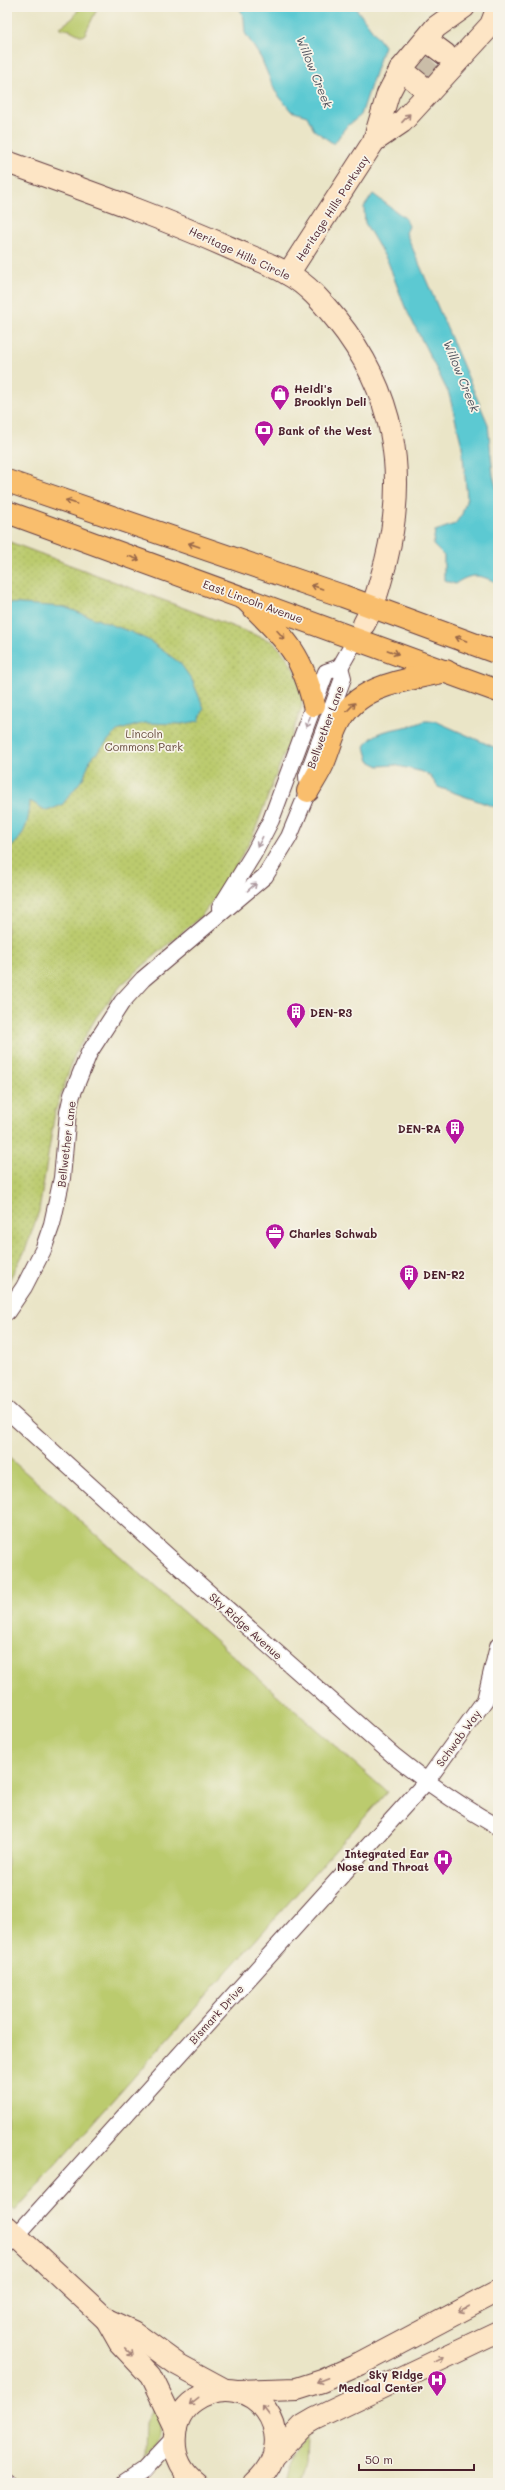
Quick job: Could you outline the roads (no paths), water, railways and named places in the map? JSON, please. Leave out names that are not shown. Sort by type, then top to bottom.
[{"type":"main road","name":"East Lincoln Avenue","points":[[7,481],[365,623],[446,671],[498,691]]},
{"type":"main road","name":"East Lincoln Avenue","points":[[7,512],[244,598],[498,653]]},
{"type":"main road","points":[[244,598],[295,652],[304,668],[314,705]]},
{"type":"main road","points":[[308,791],[323,765],[338,724],[357,701],[373,690],[386,685],[446,671]]},
{"type":"street","name":"Heritage Hills Parkway","points":[[288,274],[374,141],[388,94],[401,69],[436,28],[464,7]]},
{"type":"street","name":"Heritage Hills Parkway","points":[[431,74],[491,25],[497,9]]},
{"type":"street","name":"Heritage Hills Parkway","points":[[374,141],[402,122],[431,74],[497,9]]},
{"type":"street","points":[[401,69],[431,74],[426,40]]},
{"type":"street","name":"Heritage Hills Circle","points":[[7,162],[176,224],[288,274],[320,300],[350,337],[376,384],[390,428],[397,475],[394,526],[365,623]]},
{"type":"street","points":[[340,667],[365,623]]},
{"type":"street","name":"Bellwether Lane","points":[[7,1312],[24,1287],[43,1250],[52,1224],[62,1178],[68,1112],[72,1095],[89,1053],[103,1028],[133,989],[165,960],[212,922],[265,876],[290,837],[308,791],[307,776],[343,678],[340,667],[326,672],[271,820],[254,853],[212,922]]},
{"type":"street","name":"Sky Ridge Avenue","points":[[7,1410],[203,1588],[426,1782],[468,1810],[498,1827]]},
{"type":"street","name":"Schwab Way","points":[[426,1782],[485,1700],[498,1646]]},
{"type":"street","name":"Bismark Drive","points":[[10,2236],[426,1782]]},
{"type":"street","points":[[10,2236],[108,2320],[133,2332],[178,2364],[258,2402],[267,2410],[276,2432],[273,2468]]},
{"type":"street","points":[[125,2483],[143,2471],[175,2433],[183,2411],[192,2402],[213,2391],[297,2389],[322,2381],[360,2364],[498,2291]]},
{"type":"street","points":[[108,2320],[120,2343],[151,2376],[175,2433],[176,2458],[182,2468],[196,2483]]},
{"type":"street","points":[[255,2483],[273,2468],[303,2426],[498,2332]]},
{"type":"water","name":"Willow Creek","points":[[239,7],[355,7],[384,46],[361,115],[345,128],[334,144],[314,130],[307,116],[291,111],[275,91],[261,58],[245,33],[244,18]]},
{"type":"water","name":"Willow Creek","points":[[373,194],[405,218],[409,226],[406,233],[488,424],[493,475],[498,495],[498,583],[476,576],[471,576],[455,584],[444,580],[444,556],[433,545],[435,531],[455,524],[462,514],[465,505],[467,497],[462,446],[449,394],[405,307],[388,262],[365,223],[364,207]]},
{"type":"water","points":[[7,603],[64,607],[131,632],[148,640],[180,663],[192,680],[204,708],[199,721],[182,724],[144,723],[117,731],[90,760],[84,777],[62,805],[47,811],[30,801],[29,815],[25,828],[18,840],[7,850]]},
{"type":"water","points":[[424,721],[435,721],[498,749],[498,808],[438,787],[430,776],[423,772],[394,765],[379,766],[369,761],[365,747],[369,740],[375,735]]},
{"type":"tunnel","points":[[426,75],[436,64]]},
{"type":"place","name":"Heidi's Brooklyn Deli","points":[[280,411]]},
{"type":"place","name":"Bank of the West","points":[[264,447]]},
{"type":"place","name":"DEN-R3","points":[[296,1029]]},
{"type":"place","name":"DEN-RA","points":[[455,1145]]},
{"type":"place","name":"Charles Schwab","points":[[275,1250]]},
{"type":"place","name":"DEN-R2","points":[[409,1291]]},
{"type":"place","name":"Integrated Ear Nose and Throat","points":[[443,1876]]},
{"type":"place","name":"Sky Ridge Medical Center","points":[[437,2397]]},
{"type":"park label","name":"Lincoln Commons Park","points":[[144,739]]}]
